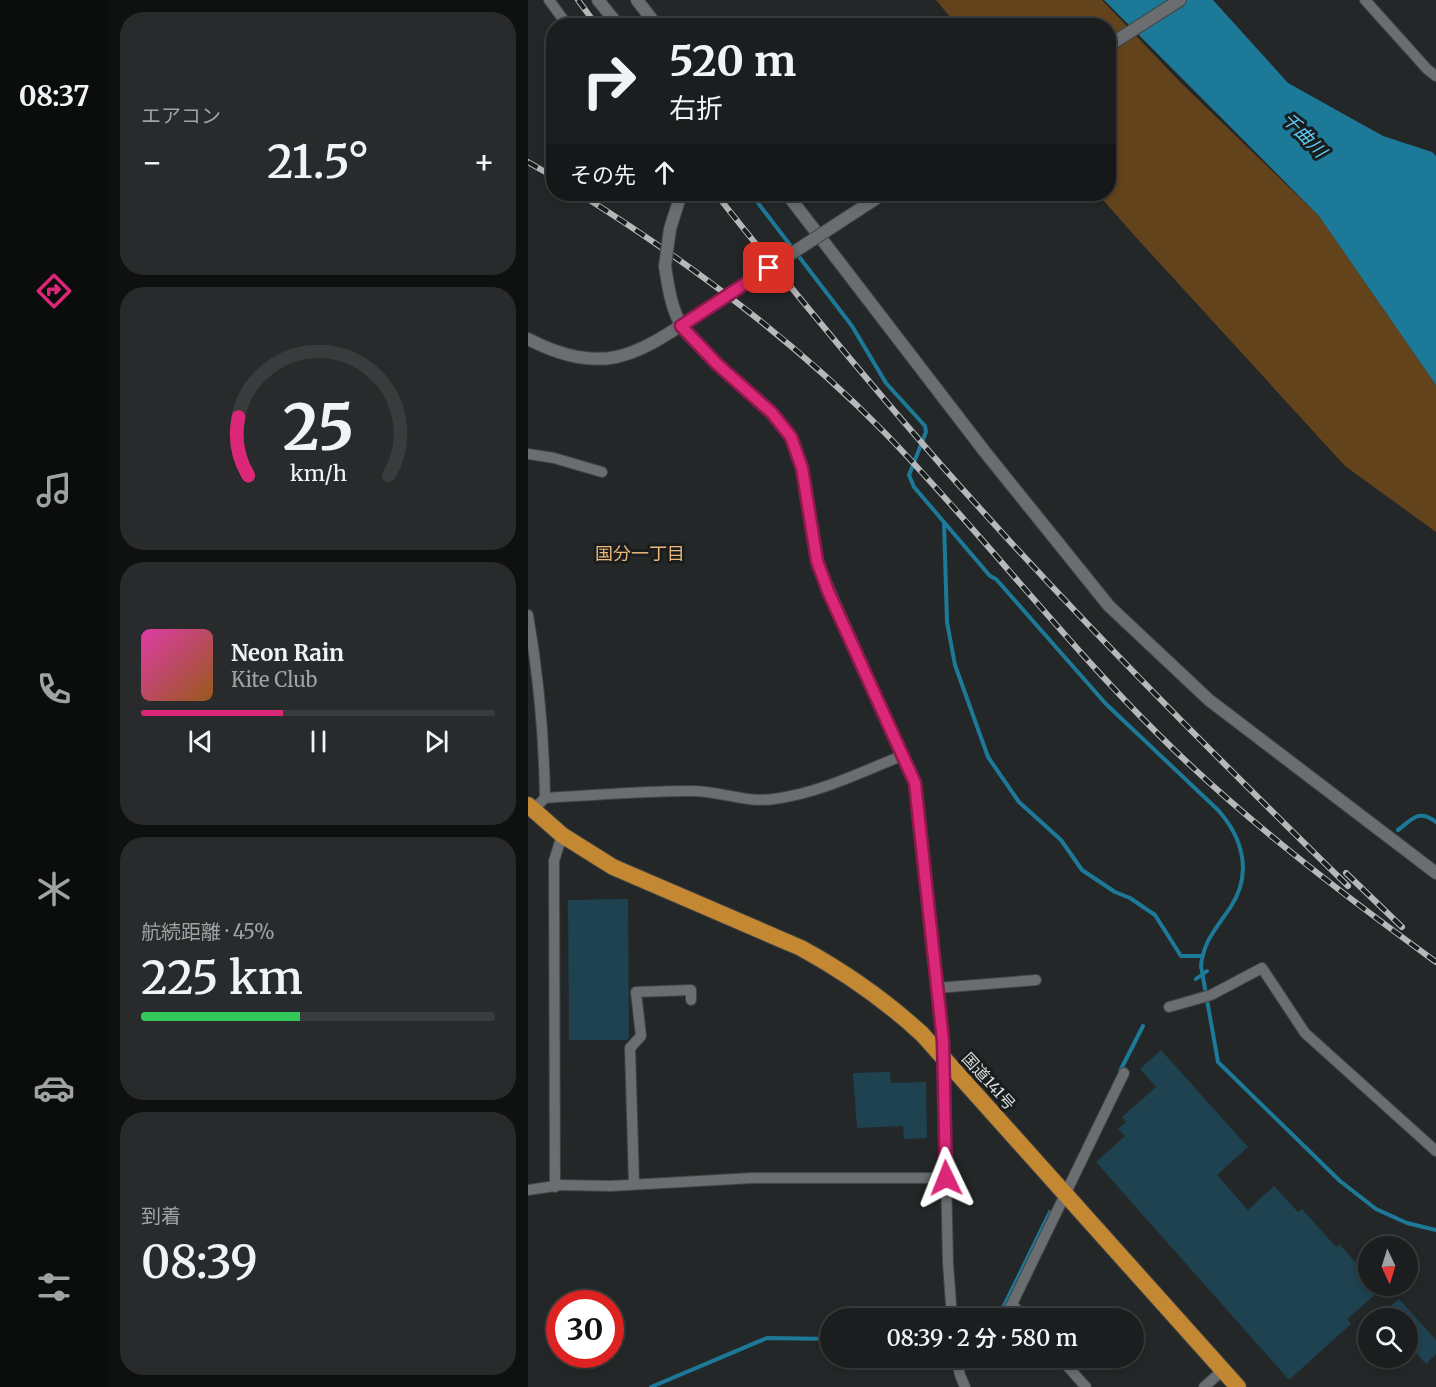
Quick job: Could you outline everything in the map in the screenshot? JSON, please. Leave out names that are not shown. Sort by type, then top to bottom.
[{"type":"highway","name":"国道141号","points":[[535,804],[562,835],[628,874],[738,919],[830,964],[884,1000],[922,1034],[944,1058],[1238,1387]]},
{"type":"street","points":[[549,0],[562,18]]},
{"type":"street","points":[[598,0],[613,18]]},
{"type":"street","points":[[637,0],[651,18]]},
{"type":"street","points":[[1116,41],[1180,0]]},
{"type":"street","points":[[1365,0],[1419,61],[1436,76]]},
{"type":"street","points":[[677,201],[670,229],[665,266],[670,294],[681,326],[717,364],[772,413],[791,437],[802,468],[817,561],[915,783],[944,1058],[942,1068],[951,1308]]},
{"type":"street","points":[[792,201],[985,452],[1109,606],[1209,700],[1436,873]]},
{"type":"street","points":[[528,339],[576,358],[597,359],[622,356],[650,346],[872,201]]},
{"type":"street","points":[[528,454],[554,458],[602,472]]},
{"type":"street","points":[[528,615],[538,670],[544,742],[535,804],[694,791],[754,800],[773,799],[814,791],[904,755]]},
{"type":"street","points":[[555,1187],[554,861],[562,835]]},
{"type":"street","points":[[1169,1007],[1206,997],[1262,968],[1305,1033],[1436,1151]]},
{"type":"street","points":[[937,988],[1036,980]]},
{"type":"street","points":[[634,1183],[630,1048],[640,1036],[636,992],[691,990],[691,1000]]},
{"type":"street","points":[[1010,1308],[1124,1073]]},
{"type":"street","points":[[528,1190],[753,1178],[946,1178]]},
{"type":"street","points":[[1012,1304],[1015,1308]]},
{"type":"street","points":[[958,1368],[965,1387]]},
{"type":"street","points":[[1068,1368],[1086,1387]]},
{"type":"street","points":[[1204,1387],[1223,1370]]},
{"type":"shaded area","points":[[936,0],[1102,0],[1181,83],[1319,216],[1436,385],[1436,532],[1345,466],[1104,201],[1116,201],[1116,18],[951,18]]},
{"type":"water","name":"千曲川","points":[[1104,0],[1213,0],[1288,83],[1383,136],[1432,152],[1436,156],[1436,385],[1319,216]]},
{"type":"building","points":[[628,899],[629,1038],[627,1040],[569,1040],[568,900]]},
{"type":"building","points":[[1161,1050],[1248,1147],[1217,1175],[1248,1210],[1274,1186],[1298,1212],[1302,1209],[1336,1247],[1339,1244],[1358,1265],[1358,1296],[1373,1296],[1347,1319],[1351,1324],[1289,1380],[1096,1162],[1125,1136],[1118,1129],[1126,1122],[1122,1117],[1156,1087],[1140,1069]]},
{"type":"building","points":[[890,1072],[891,1083],[926,1082],[927,1138],[904,1139],[903,1126],[857,1128],[853,1073]]},
{"type":"building","points":[[1399,1299],[1407,1308],[1388,1308]]},
{"type":"building","points":[[1418,1320],[1436,1340],[1436,1354],[1426,1364],[1418,1355]]},
{"type":"waterway","points":[[758,203],[852,326],[886,383],[925,426],[926,432],[909,475],[914,487],[990,576],[996,579],[1106,704],[1218,810],[1234,832],[1242,857],[1241,882],[1230,908],[1208,942],[1201,966],[1218,1062],[1340,1181],[1376,1209],[1407,1223],[1436,1230]]},
{"type":"waterway","points":[[944,522],[947,622],[955,665],[988,757],[1019,802],[1061,840],[1082,870],[1155,915],[1181,956],[1202,956]]},
{"type":"waterway","points":[[1398,830],[1411,819],[1420,816],[1436,822]]},
{"type":"waterway","points":[[1196,979],[1207,971]]},
{"type":"waterway","points":[[1120,1071],[1143,1026]]},
{"type":"waterway","points":[[1003,1308],[1050,1212]]},
{"type":"waterway","points":[[651,1387],[767,1338],[820,1339]]},
{"type":"railway","points":[[578,0],[591,18]]},
{"type":"railway","points":[[528,162],[546,172]]},
{"type":"railway","points":[[591,201],[701,275],[814,366],[885,433],[920,470],[1088,661],[1190,765],[1292,853],[1436,962]]},
{"type":"railway","points":[[722,201],[855,365],[1040,574],[1141,680],[1348,886]]},
{"type":"railway","points":[[1346,873],[1402,927]]},
{"type":"district","name":"国分一丁目","points":[[640,554]]},
{"type":"route","points":[[769,268],[681,326],[717,364],[780,421],[791,437],[802,468],[817,561],[828,591],[915,783],[943,1041],[946,1178]]}]
